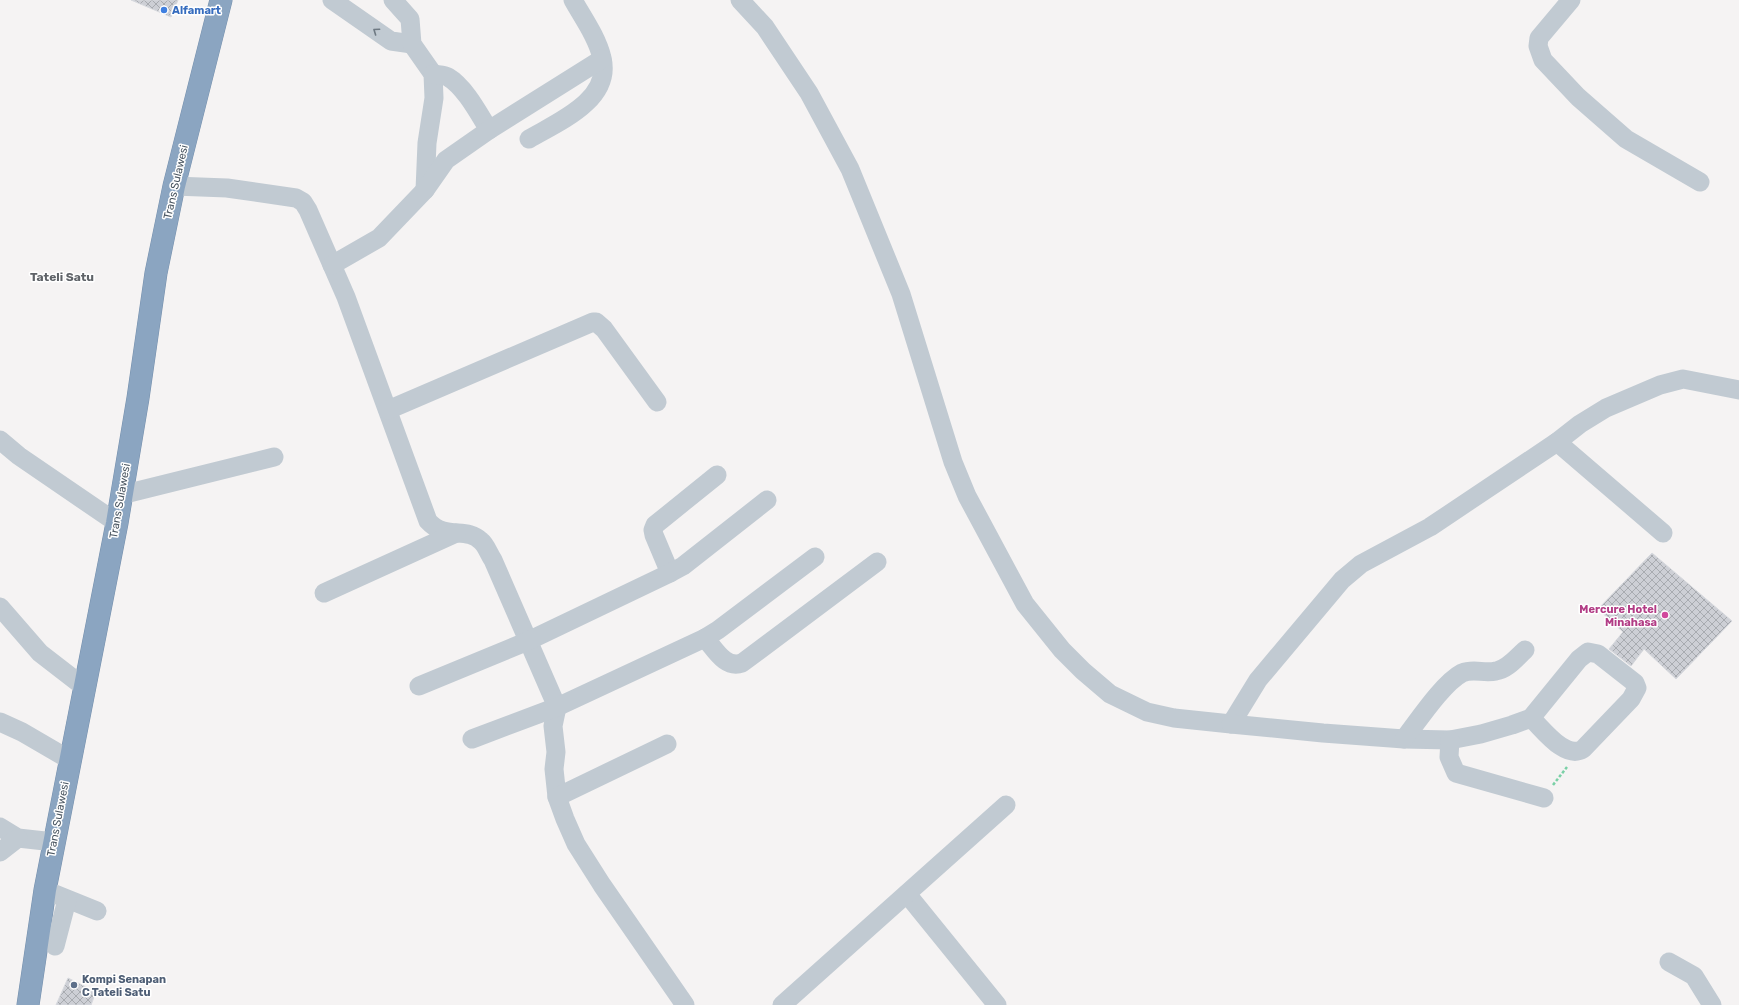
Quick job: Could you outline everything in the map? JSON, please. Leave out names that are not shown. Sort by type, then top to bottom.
[{"type":"highway","name":"Trans Sulawesi","points":[[28,1005],[45,890],[117,523],[138,398],[156,273],[174,186],[219,1]]},
{"type":"street","points":[[332,0],[391,41],[412,44]]},
{"type":"street","points":[[393,0],[410,19],[412,44],[433,74],[434,98],[427,143],[425,190]]},
{"type":"street","points":[[529,139],[577,111],[594,95],[603,77],[602,59],[594,36],[573,0]]},
{"type":"street","points":[[740,0],[765,27],[808,93],[850,169],[901,294],[953,462],[967,496],[1025,604],[1062,650],[1083,671],[1110,694],[1147,712],[1174,718],[1323,734],[1404,739],[1450,740],[1499,729],[1531,718],[1581,656],[1588,652],[1598,654],[1635,683],[1637,690],[1626,704],[1583,749],[1578,752],[1573,752],[1561,747],[1531,718]]},
{"type":"street","points":[[1571,0],[1539,38],[1538,46],[1543,60],[1578,97],[1626,139],[1700,182]]},
{"type":"street","points":[[332,265],[380,238],[425,190],[446,160],[489,130],[602,59]]},
{"type":"street","points":[[433,74],[447,76],[455,82],[470,101],[489,130]]},
{"type":"street","points":[[174,186],[228,188],[296,198],[303,202],[308,210],[346,297],[428,521],[441,532],[466,534],[481,541],[493,560],[557,707],[554,726],[556,752],[554,769],[557,797],[576,844],[602,885],[685,1005]]},
{"type":"street","points":[[388,410],[593,322],[596,322],[604,329],[657,402]]},
{"type":"street","points":[[1231,724],[1258,680],[1351,572],[1375,556],[1430,527],[1557,442],[1580,424],[1606,408],[1660,386],[1683,379],[1739,390]]},
{"type":"street","points":[[0,440],[19,456],[117,523]]},
{"type":"street","points":[[1557,442],[1663,533]]},
{"type":"street","points":[[121,495],[274,457]]},
{"type":"street","points":[[670,573],[654,535],[653,530],[655,525],[717,475]]},
{"type":"street","points":[[419,686],[528,640],[684,566],[767,500]]},
{"type":"street","points":[[324,593],[456,533]]},
{"type":"street","points":[[472,739],[557,707],[705,638],[718,630],[815,557]]},
{"type":"street","points":[[705,638],[724,660],[734,665],[742,663],[877,562]]},
{"type":"street","points":[[0,607],[40,654],[84,687]]},
{"type":"street","points":[[1404,739],[1450,681],[1463,673],[1476,670],[1495,672],[1508,667],[1525,650]]},
{"type":"street","points":[[0,722],[22,732],[70,760]]},
{"type":"street","points":[[1450,740],[1449,757],[1456,773],[1544,798]]},
{"type":"street","points":[[557,797],[667,744]]},
{"type":"street","points":[[782,1005],[1006,805]]},
{"type":"street","points":[[0,827],[18,838],[54,842]]},
{"type":"street","points":[[0,852],[18,838]]},
{"type":"street","points":[[45,890],[97,911]]},
{"type":"street","points":[[907,894],[989,1002]]},
{"type":"street","points":[[55,946],[67,900]]},
{"type":"street","points":[[1669,962],[1694,976],[1712,1005]]},
{"type":"path","points":[[1544,798],[1578,752]]},
{"type":"building","name":"Alfamart","points":[[131,0],[178,0],[171,17]]},
{"type":"building","name":"Mercure Hotel Minahasa","points":[[1652,553],[1732,621],[1676,679],[1644,649],[1631,666],[1609,649],[1623,632],[1598,609]]},
{"type":"building","name":"Kompi Senapan C Tateli Satu","points":[[68,978],[96,992],[91,1005],[56,1005]]},
{"type":"place","name":"Alfamart","points":[[164,10]]},
{"type":"place","name":"Mercure Hotel Minahasa","points":[[1665,615]]},
{"type":"place","name":"Kompi Senapan C Tateli Satu","points":[[74,985]]},
{"type":"district","name":"Tateli Satu","points":[[62,277]]}]
